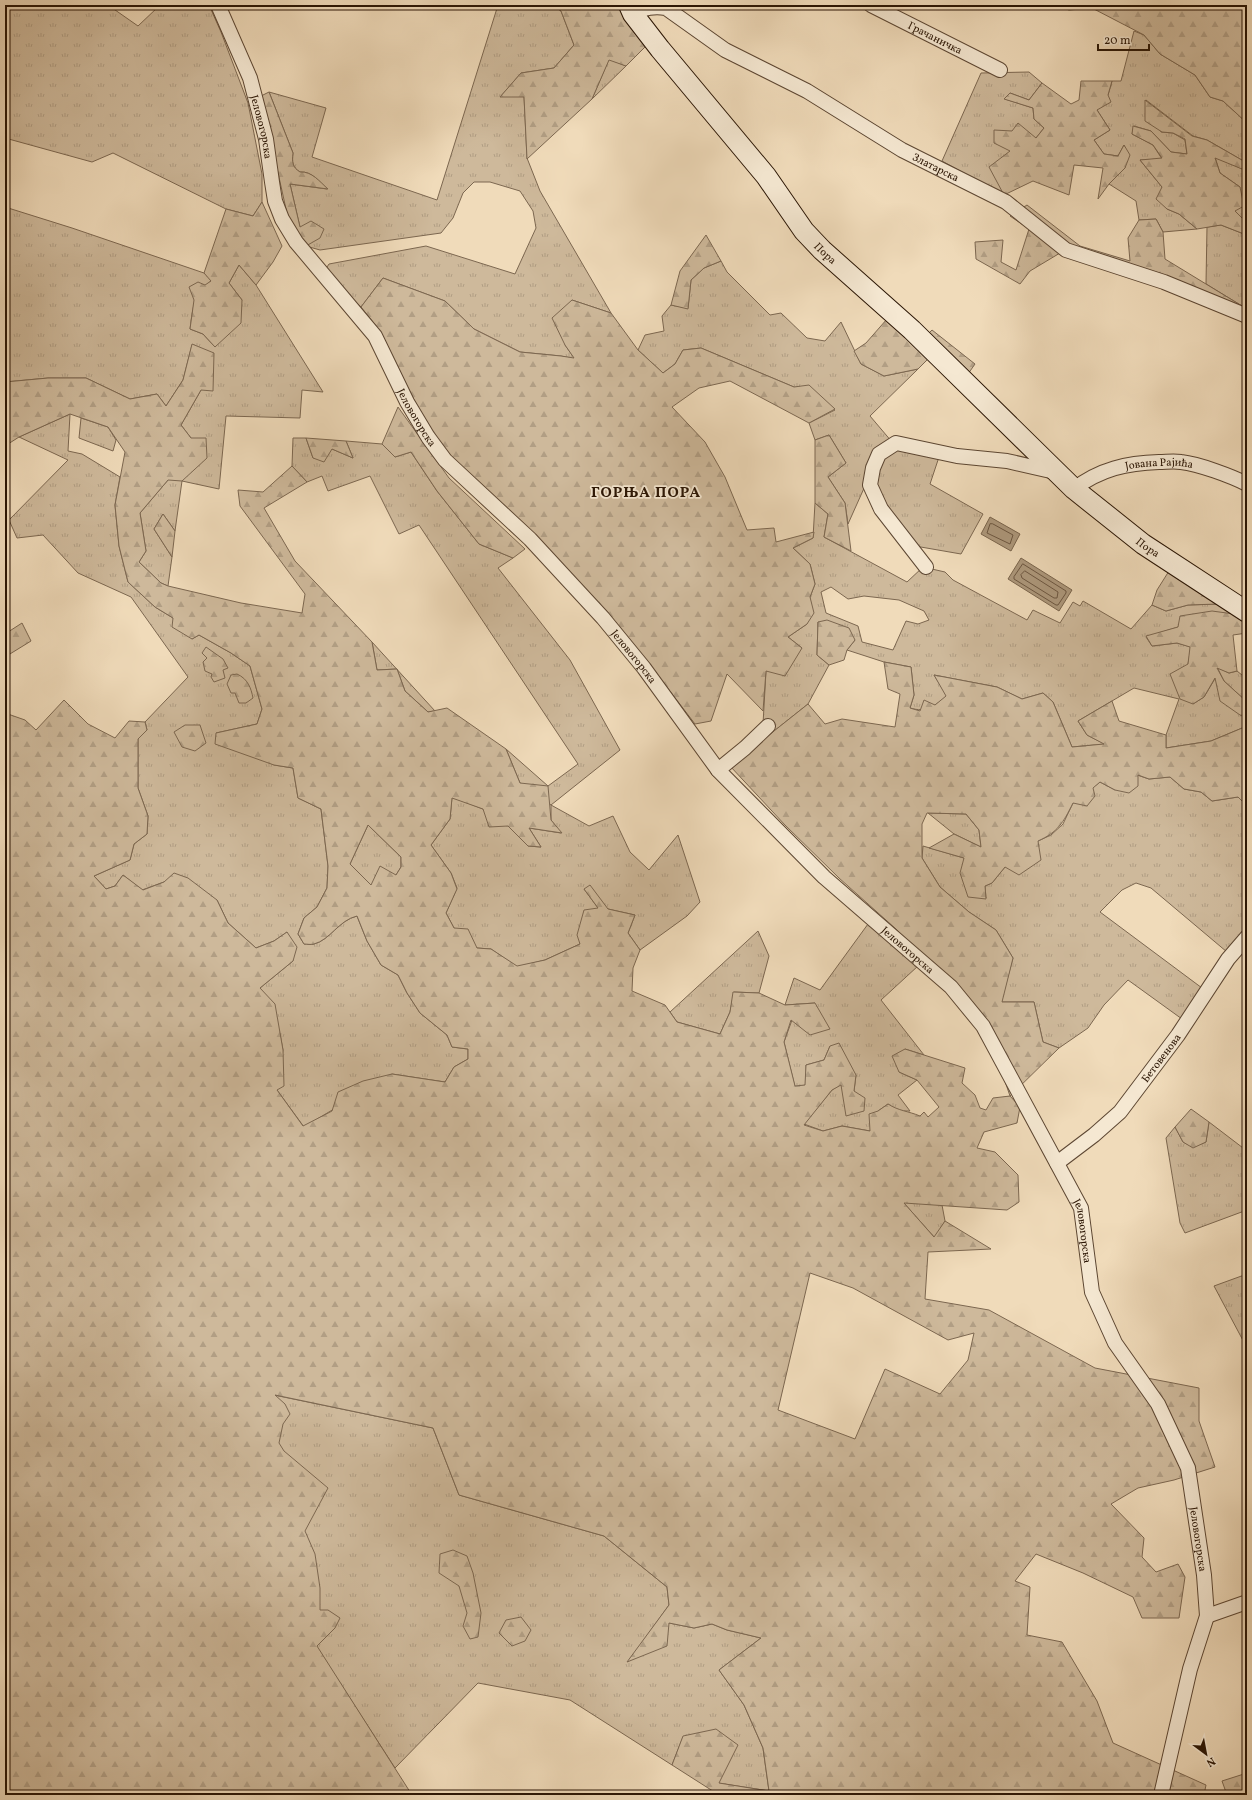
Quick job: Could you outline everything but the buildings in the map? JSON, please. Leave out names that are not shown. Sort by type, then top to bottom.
[{"type":"street","name":"Јеловогорска","points":[[218,5],[250,78],[266,139],[275,201],[282,219],[308,258],[375,336],[407,402],[428,437],[445,460],[530,539],[603,618],[644,668],[718,770],[824,877],[951,987],[983,1026],[1081,1208],[1092,1292],[1115,1343],[1158,1404],[1188,1468],[1204,1575],[1208,1616],[1190,1669],[1161,1795]]},
{"type":"street","name":"Грачаничка","points":[[871,5],[883,9],[1000,70]]},
{"type":"street","name":"Златарска","points":[[631,10],[657,6],[666,8],[725,50],[807,91],[902,150],[1006,202],[1066,250],[1164,282],[1247,316]]},
{"type":"street","name":"Пора","points":[[631,10],[702,100],[766,176],[812,240],[912,330],[1074,489],[1143,544],[1247,612]]},
{"type":"street","points":[[926,567],[881,509],[870,485],[872,468],[879,454],[896,443],[957,456],[1007,461],[1056,472]]},
{"type":"street","name":"Јована Рајића","points":[[1074,489],[1083,482],[1103,472],[1135,463],[1180,462],[1233,477],[1247,484]]},
{"type":"street","points":[[718,770],[745,748],[768,726]]},
{"type":"street","name":"Бетовенова","points":[[1057,1163],[1094,1135],[1120,1112],[1178,1035],[1228,959],[1247,937]]},
{"type":"street","points":[[1208,1616],[1247,1602]]},
{"type":"green space","points":[[5,5],[108,5],[138,26],[162,5],[209,5],[248,103],[262,174],[262,202],[253,216],[226,209],[113,153],[92,162],[5,138]]},
{"type":"green space","points":[[498,5],[553,5],[561,11],[574,45],[554,68],[521,73],[501,96],[524,96],[527,158],[540,191],[611,313],[572,300],[565,345],[575,359],[561,356],[520,352],[474,329],[445,301],[383,278],[361,307],[323,273],[329,264],[426,246],[515,274],[536,228],[533,211],[520,191],[490,182],[474,182],[463,193],[453,218],[441,233],[320,250],[306,246],[290,184],[327,189],[312,175],[300,172],[294,166],[293,153],[269,92],[326,108],[312,157],[437,200]]},
{"type":"green space","points":[[553,5],[620,5],[646,46],[626,66],[609,60],[592,99],[527,159],[524,97],[500,97],[521,73],[554,68],[574,45],[561,11]]},
{"type":"green space","points":[[1053,5],[1247,5],[1247,123],[1223,101],[1210,97],[1195,75],[1160,54],[1144,35],[1092,8],[1069,10]]},
{"type":"green space","points":[[1134,31],[1144,35],[1160,54],[1195,75],[1210,97],[1223,101],[1247,123],[1247,163],[1207,140],[1193,136],[1146,100],[1161,132],[1173,133],[1185,140],[1187,154],[1171,152],[1151,131],[1134,126],[1132,134],[1153,145],[1162,159],[1140,160],[1162,187],[1167,209],[1179,214],[1197,229],[1163,232],[1156,219],[1139,220],[1136,201],[1109,184],[1125,168],[1124,145],[1118,156],[1104,154],[1094,140],[1110,130],[1097,110],[1108,95],[1112,81],[1121,81]]},
{"type":"green space","points":[[609,59],[626,66],[592,99]]},
{"type":"green space","points":[[1029,72],[1042,83],[1029,100],[1010,93],[1005,99],[1033,108],[1034,119],[1044,128],[1036,138],[1010,151],[1004,195],[942,161],[981,73]]},
{"type":"green space","points":[[1081,81],[1112,81],[1108,95],[1111,102],[1097,110],[1110,130],[1094,140],[1104,154],[1118,156],[1124,145],[1130,155],[1125,168],[1109,184],[1098,199],[1103,168],[1074,165],[1069,195],[1033,181],[1004,195],[989,167],[1010,151],[994,143],[994,130],[1012,131],[1018,123],[1036,138],[1044,128],[1034,119],[1033,108],[1004,99],[1010,93],[1029,100],[1042,83],[1071,104],[1079,100]]},
{"type":"green space","points":[[269,92],[293,153],[294,166],[300,172],[312,175],[328,189],[290,184],[300,227],[311,221],[324,229],[320,238],[306,246],[288,218],[261,96]]},
{"type":"green space","points":[[1145,100],[1192,136],[1207,140],[1247,163],[1247,171],[1215,158],[1220,173],[1240,187],[1244,206],[1235,211],[1247,221],[1247,243],[1244,234],[1221,225],[1197,229],[1179,214],[1167,209],[1156,199],[1162,187],[1140,160],[1162,158],[1153,145],[1132,134],[1133,126],[1151,131],[1171,152],[1187,154],[1185,139],[1173,133],[1162,132],[1145,121]]},
{"type":"green space","points":[[1215,157],[1247,171],[1247,221],[1235,211],[1240,187],[1220,173]]},
{"type":"green space","points":[[262,202],[282,246],[273,262],[256,285],[239,265],[229,283],[242,300],[241,323],[215,347],[203,334],[190,329],[194,300],[189,287],[198,282],[205,285],[211,281],[204,273],[226,209],[253,216]]},
{"type":"green space","points":[[1027,205],[1080,246],[1130,261],[1128,238],[1139,220],[1156,219],[1163,232],[1165,259],[1247,309],[1060,253],[1030,271],[1020,284],[976,259],[975,242],[1003,240],[1001,262],[1016,270],[1029,229],[1010,216]]},
{"type":"green space","points":[[5,207],[204,273],[212,280],[197,296],[193,308],[190,329],[203,334],[215,347],[242,300],[229,283],[239,265],[256,285],[323,392],[302,390],[300,418],[226,416],[219,489],[182,481],[175,531],[163,514],[154,529],[172,557],[168,586],[161,583],[139,562],[146,551],[140,513],[168,480],[191,438],[181,425],[201,390],[192,345],[183,380],[166,406],[157,394],[130,399],[86,378],[48,378],[5,382]]},
{"type":"green space","points":[[1221,225],[1244,234],[1247,243],[1247,309],[1206,284],[1207,227]]},
{"type":"green space","points":[[706,235],[721,261],[704,268],[691,280],[688,309],[671,305],[680,271]]},
{"type":"green space","points":[[721,261],[727,272],[770,315],[781,313],[807,338],[825,341],[841,322],[861,364],[884,376],[918,369],[870,416],[898,449],[939,457],[930,484],[983,514],[961,554],[915,546],[865,486],[848,524],[845,503],[828,477],[846,463],[829,435],[815,440],[809,423],[835,410],[794,387],[701,348],[683,350],[675,364],[663,373],[638,350],[645,335],[664,331],[662,316],[671,305],[688,308],[691,280],[704,268]]},
{"type":"green space","points":[[383,278],[445,301],[474,329],[520,352],[574,358],[565,345],[552,318],[572,300],[611,313],[638,350],[663,373],[675,364],[683,350],[701,348],[794,387],[809,385],[835,409],[809,423],[730,381],[699,388],[672,407],[705,442],[725,477],[747,530],[774,528],[776,542],[814,532],[813,538],[793,548],[810,564],[815,584],[810,597],[814,613],[807,624],[788,637],[802,648],[785,676],[766,671],[763,711],[727,674],[711,721],[695,724],[647,661],[507,510],[439,450],[380,331],[361,307]]},
{"type":"green space","points":[[887,319],[928,359],[918,369],[884,376],[861,364],[854,351],[866,343]]},
{"type":"green space","points":[[932,330],[975,364],[968,374],[928,334]]},
{"type":"green space","points":[[192,344],[214,353],[213,391],[201,390],[181,425],[191,438],[206,438],[207,458],[182,481],[168,480],[140,513],[146,551],[139,562],[161,583],[168,586],[241,603],[302,613],[305,594],[240,506],[238,490],[263,492],[292,466],[307,482],[264,508],[295,561],[372,642],[377,670],[397,669],[405,691],[428,712],[447,708],[506,749],[520,783],[548,786],[551,820],[562,833],[529,828],[541,847],[528,846],[508,826],[489,827],[483,809],[452,798],[450,819],[431,845],[451,873],[457,889],[446,913],[454,928],[468,929],[477,948],[491,949],[517,966],[545,960],[580,944],[577,935],[584,910],[598,908],[584,889],[590,885],[608,909],[635,915],[628,933],[640,950],[633,968],[632,991],[665,1005],[677,1022],[720,1034],[730,1012],[733,992],[759,993],[785,1005],[815,1003],[830,1029],[810,1035],[791,1020],[784,1042],[795,1086],[805,1085],[806,1065],[824,1060],[830,1046],[839,1043],[856,1075],[854,1091],[865,1098],[864,1111],[846,1116],[841,1085],[832,1090],[804,1125],[823,1131],[842,1126],[870,1131],[869,1114],[878,1111],[888,1104],[920,1116],[924,1112],[928,1117],[939,1107],[917,1080],[899,1072],[892,1056],[905,1049],[965,1068],[962,1083],[975,1095],[980,1108],[986,1110],[993,1098],[1010,1096],[1020,1107],[1017,1123],[984,1132],[977,1148],[995,1152],[1018,1175],[1019,1202],[1007,1210],[904,1203],[934,1237],[945,1221],[991,1249],[928,1252],[925,1299],[989,1310],[1095,1368],[1199,1388],[1199,1421],[1215,1467],[1174,1480],[1138,1488],[1111,1504],[1144,1538],[1142,1557],[1156,1572],[1178,1564],[1185,1577],[1179,1618],[1142,1618],[1133,1597],[1083,1573],[1036,1554],[1015,1581],[1030,1587],[1027,1635],[1062,1642],[1097,1701],[1113,1743],[1206,1785],[1204,1795],[719,1795],[672,1765],[683,1736],[716,1729],[738,1745],[719,1783],[769,1791],[763,1748],[744,1705],[719,1670],[761,1638],[727,1630],[712,1624],[694,1628],[669,1623],[667,1646],[627,1662],[669,1605],[667,1587],[604,1536],[459,1495],[433,1428],[275,1395],[285,1404],[290,1414],[283,1424],[279,1443],[284,1451],[328,1488],[305,1531],[315,1554],[320,1588],[320,1610],[328,1610],[340,1618],[335,1628],[317,1646],[412,1795],[5,1795],[5,713],[25,720],[36,730],[64,700],[88,724],[115,738],[129,721],[145,722],[147,730],[138,739],[138,788],[148,816],[147,834],[134,844],[130,860],[94,876],[106,889],[115,886],[123,875],[143,890],[164,882],[174,873],[188,878],[217,900],[228,923],[256,948],[274,941],[287,932],[297,947],[293,961],[260,988],[275,1004],[283,1050],[284,1086],[277,1090],[303,1126],[332,1111],[338,1092],[363,1081],[392,1074],[445,1082],[454,1067],[468,1059],[468,1049],[452,1047],[447,1035],[420,1013],[407,993],[398,975],[381,965],[367,941],[357,916],[345,922],[320,942],[314,944],[304,944],[298,934],[304,918],[317,907],[327,888],[328,866],[321,809],[298,798],[293,768],[274,765],[215,744],[216,733],[257,724],[262,709],[250,666],[231,653],[199,635],[192,639],[172,627],[173,618],[155,607],[128,582],[119,546],[115,505],[125,452],[108,427],[70,414],[19,437],[5,446],[5,382],[48,378],[86,378],[130,399],[157,394],[166,406],[183,380]],"holes":[[[368,825],[401,857],[401,867],[396,875],[380,866],[371,885],[350,864]],[[810,1273],[853,1288],[948,1340],[974,1333],[968,1360],[940,1394],[885,1369],[855,1439],[778,1410]]]},
{"type":"green space","points":[[398,407],[449,478],[525,549],[513,558],[479,544],[437,491],[411,452],[395,457],[382,444]]},
{"type":"green space","points":[[70,414],[68,451],[82,454],[120,477],[115,505],[119,546],[128,582],[155,607],[173,618],[192,639],[199,635],[231,653],[250,666],[262,709],[257,724],[216,733],[274,765],[293,768],[298,798],[321,809],[328,866],[327,888],[317,907],[304,918],[298,934],[304,944],[314,944],[320,942],[351,918],[357,916],[367,941],[381,965],[398,975],[407,993],[420,1013],[447,1035],[452,1047],[468,1049],[468,1059],[454,1067],[445,1082],[392,1074],[304,1127],[277,1090],[283,1050],[280,1034],[260,988],[293,961],[287,932],[274,941],[256,948],[228,923],[217,900],[164,882],[142,890],[123,875],[115,886],[106,889],[94,876],[130,860],[134,844],[147,834],[148,816],[138,788],[138,739],[147,730],[145,722],[188,677],[131,597],[78,573],[43,535],[17,538],[9,520],[68,460],[19,437]]},
{"type":"green space","points":[[81,418],[108,427],[116,440],[113,451],[79,438]]},
{"type":"green space","points":[[829,435],[846,463],[828,477],[845,503],[851,551],[824,537],[828,514],[815,503],[815,440]]},
{"type":"green space","points":[[293,438],[306,438],[313,458],[332,449],[353,458],[346,441],[382,444],[395,457],[411,452],[437,491],[479,544],[513,558],[498,568],[570,660],[620,750],[551,805],[520,783],[506,749],[548,786],[578,764],[419,525],[399,534],[370,476],[328,491],[322,476],[307,482],[292,466]]},
{"type":"green space","points":[[306,438],[346,441],[353,458],[332,449],[324,462],[313,458]]},
{"type":"green space","points":[[815,503],[828,514],[824,537],[907,582],[923,567],[945,572],[953,580],[1027,620],[1033,610],[1060,623],[1073,602],[1080,606],[1083,601],[1131,629],[1152,605],[1166,611],[1188,605],[1218,604],[1234,614],[1178,627],[1146,637],[1152,646],[1177,643],[1191,647],[1188,664],[1193,704],[1204,697],[1216,677],[1240,715],[1247,716],[1247,726],[1211,741],[1166,748],[1166,735],[1179,699],[1134,688],[1078,721],[1087,735],[1105,744],[1072,747],[1053,702],[1043,693],[1022,699],[997,687],[934,675],[947,696],[930,708],[921,710],[910,708],[914,695],[911,667],[884,662],[847,650],[855,640],[818,622],[817,655],[829,665],[808,704],[730,766],[763,724],[766,671],[802,648],[788,637],[807,624],[810,597],[815,584],[810,564],[793,548],[813,538]],"holes":[[[831,587],[848,599],[864,596],[899,600],[924,611],[929,620],[918,624],[906,621],[893,650],[862,642],[858,626],[826,613],[821,592]]]},
{"type":"green space","points":[[163,514],[175,531],[172,557],[154,529]]},
{"type":"green space","points":[[1169,571],[1218,604],[1188,605],[1166,611],[1152,605],[1157,590]]},
{"type":"green space","points":[[1212,611],[1234,614],[1247,622],[1247,633],[1233,635],[1237,671],[1229,673],[1217,668],[1224,681],[1247,702],[1247,716],[1240,715],[1220,701],[1215,678],[1204,697],[1193,704],[1180,699],[1170,674],[1188,664],[1190,647],[1177,643],[1152,646],[1146,636],[1178,627],[1180,616]]},
{"type":"green space","points":[[827,620],[849,628],[855,640],[847,650],[844,660],[829,665],[817,655],[818,622]]},
{"type":"green space","points":[[22,623],[31,641],[5,657],[5,634]]},
{"type":"green space","points":[[372,642],[397,669],[377,670]]},
{"type":"green space","points":[[206,647],[223,659],[228,668],[223,670],[225,678],[214,682],[211,677],[212,674],[205,671],[203,662],[207,658],[202,653]]},
{"type":"green space","points":[[884,662],[911,667],[914,695],[910,708],[920,711],[924,700],[935,705],[946,696],[934,675],[997,687],[1022,699],[1043,693],[1053,702],[1072,747],[1104,744],[1087,735],[1078,721],[1112,701],[1119,721],[1166,735],[1166,748],[1211,741],[1247,726],[1247,806],[1238,797],[1212,801],[1201,792],[1184,789],[1170,777],[1149,779],[1138,775],[1138,786],[1129,793],[1115,790],[1100,782],[1093,788],[1095,796],[1087,806],[1073,803],[1059,826],[1045,838],[1038,841],[1041,860],[1019,875],[1005,867],[992,883],[985,886],[986,899],[968,897],[960,873],[964,858],[929,848],[954,834],[981,847],[979,830],[966,814],[927,813],[922,824],[922,858],[940,887],[969,912],[996,930],[1013,958],[1002,1002],[1034,1002],[1043,1042],[1059,1048],[1010,1096],[982,1014],[896,929],[839,878],[785,825],[730,766],[808,704],[825,724],[842,719],[895,727],[900,694],[888,689]]},
{"type":"green space","points":[[1217,667],[1229,673],[1237,671],[1247,679],[1247,702],[1224,681]]},
{"type":"green space","points":[[397,670],[435,711],[428,712],[405,691]]},
{"type":"green space","points":[[237,674],[244,678],[251,691],[253,698],[246,703],[239,703],[235,693],[231,693],[227,684],[231,675]]},
{"type":"green space","points":[[185,725],[200,725],[206,743],[195,751],[182,747],[174,732]]},
{"type":"green space","points":[[1137,775],[1149,779],[1170,777],[1184,789],[1201,792],[1212,801],[1238,797],[1247,806],[1247,928],[1227,952],[1151,888],[1136,883],[1122,890],[1100,912],[1202,988],[1182,1019],[1128,980],[1104,1005],[1088,1028],[1059,1048],[1043,1042],[1034,1002],[1001,1002],[1013,958],[996,930],[969,912],[940,887],[922,858],[923,846],[964,858],[986,898],[985,886],[992,883],[1005,867],[1038,841],[1051,835],[1063,824],[1073,803],[1100,782],[1115,790]]},
{"type":"green space","points":[[452,797],[483,809],[508,826],[528,846],[541,847],[529,828],[561,833],[551,820],[551,805],[589,826],[613,816],[630,852],[649,870],[678,835],[700,902],[687,916],[640,950],[628,933],[635,915],[608,909],[584,889],[598,908],[580,944],[545,960],[517,967],[491,949],[477,948],[454,928],[446,913],[457,888],[451,873],[431,845],[450,819]]},
{"type":"green space","points":[[928,813],[966,814],[979,830],[981,847],[954,834]]},
{"type":"green space","points":[[368,825],[401,857],[401,867],[396,875],[371,885],[350,864]]},
{"type":"green space","points":[[868,924],[918,966],[881,1000],[924,1055],[905,1049],[899,1072],[917,1080],[898,1095],[910,1111],[898,1111],[888,1104],[878,1111],[870,1131],[842,1126],[823,1131],[804,1124],[832,1090],[841,1084],[854,1091],[856,1075],[830,1046],[824,1060],[806,1065],[806,1085],[795,1087],[784,1042],[792,1020],[815,1003],[785,1005],[794,978],[820,990]]},
{"type":"green space","points":[[758,931],[769,956],[759,993],[734,992],[730,1012],[720,1034],[677,1022],[670,1012]]},
{"type":"green space","points":[[1191,1109],[1209,1122],[1206,1142],[1193,1148],[1183,1142],[1175,1127]]},
{"type":"green space","points":[[1209,1122],[1247,1151],[1247,1210],[1185,1233],[1180,1223],[1166,1138],[1175,1127],[1183,1142],[1193,1147],[1206,1142]]},
{"type":"green space","points":[[903,1202],[942,1205],[945,1221],[935,1238]]},
{"type":"green space","points":[[1247,1274],[1247,1348],[1214,1286]]},
{"type":"green space","points":[[274,1395],[433,1428],[459,1495],[604,1536],[667,1587],[669,1605],[628,1662],[669,1623],[694,1628],[712,1624],[727,1630],[761,1638],[719,1670],[744,1705],[763,1748],[769,1791],[718,1783],[683,1737],[672,1765],[570,1700],[478,1683],[395,1768],[253,1551]]},
{"type":"green space","points":[[453,1550],[467,1556],[473,1573],[481,1613],[478,1637],[470,1639],[463,1626],[467,1613],[459,1586],[439,1573],[440,1554]]},
{"type":"green space","points":[[521,1617],[531,1630],[525,1641],[512,1646],[499,1633],[506,1620]]},
{"type":"green space","points":[[1247,1773],[1247,1795],[1227,1795],[1222,1781]]},
{"type":"water","points":[[990,517],[1020,534],[1011,551],[981,534]]},
{"type":"water","points":[[1021,558],[1072,590],[1059,611],[1008,579]]},
{"type":"district","name":"ГОРЊА ПОРА","points":[[646,492]]}]
